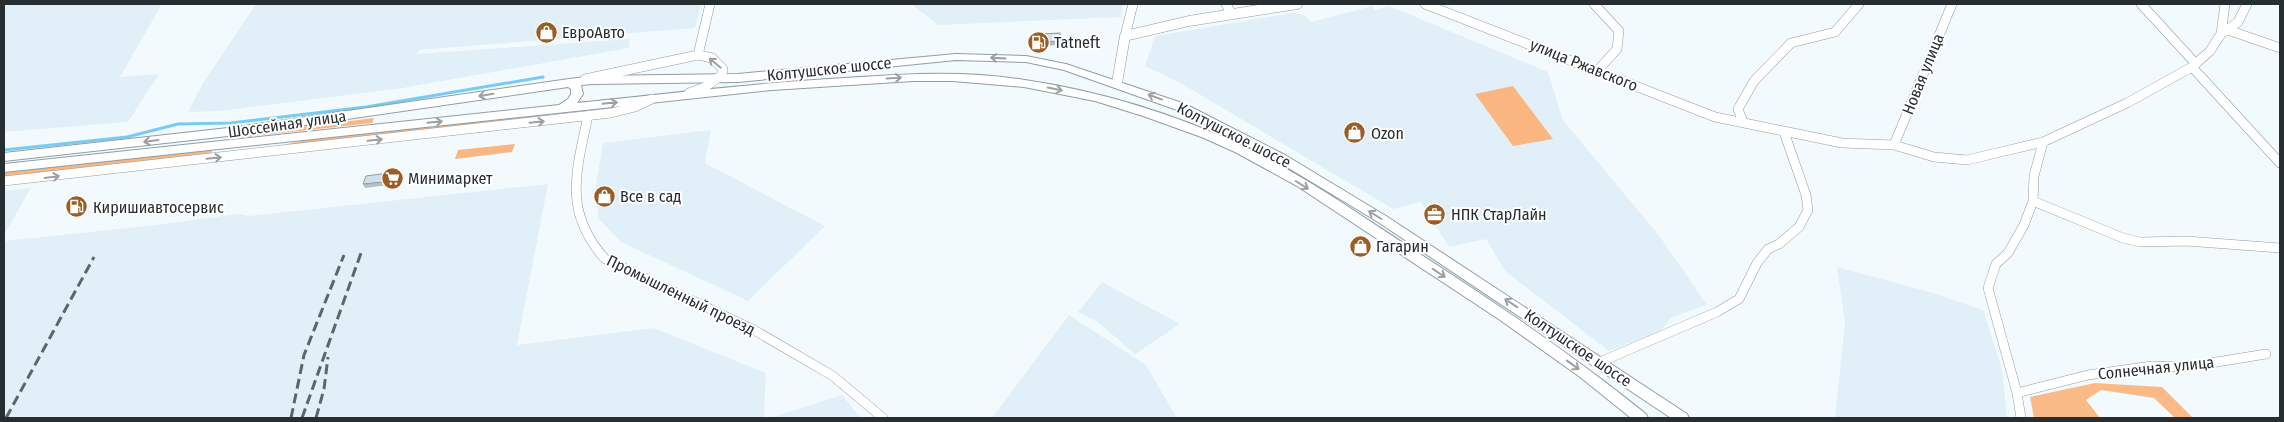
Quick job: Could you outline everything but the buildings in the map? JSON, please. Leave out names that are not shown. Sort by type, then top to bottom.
[{"type":"main road","name":"Колтушское шоссе","points":[[569,83],[610,79],[719,79],[927,60],[985,57],[1026,59],[1066,67],[1117,83],[1181,107],[1281,158],[1382,219],[1682,418]]},
{"type":"main road","name":"Колтушское шоссе","points":[[562,108],[689,94],[880,79],[953,77],[991,79],[1057,89],[1147,113],[1208,134],[1301,183],[1506,316],[1585,373],[1641,418]]},
{"type":"main road","points":[[562,108],[572,102],[577,94],[576,87],[569,83]]},
{"type":"main road","name":"Шоссейная улица","points":[[4,157],[237,131],[569,83]]},
{"type":"main road","name":"Шоссейная улица","points":[[4,168],[562,108]]},
{"type":"street","points":[[698,55],[710,4]]},
{"type":"street","points":[[1117,83],[1133,4]]},
{"type":"street","points":[[1226,4],[1231,13]]},
{"type":"street","points":[[1126,36],[1149,29],[1231,13],[1297,4]]},
{"type":"street","name":"улица Ржавского","points":[[1426,4],[1715,117],[1842,143],[1894,145],[1934,157],[1967,160],[2044,142],[2127,104],[2194,65],[2210,51],[2224,32],[2238,22],[2247,4]]},
{"type":"street","points":[[1594,4],[1619,31],[1616,49],[1598,70]]},
{"type":"street","points":[[1743,122],[1738,109],[1754,81],[1776,56],[1791,43],[1835,32],[1858,4]]},
{"type":"street","name":"Новая улица","points":[[1894,145],[1952,4]]},
{"type":"street","points":[[2141,4],[2211,85],[2235,116],[2280,163]]},
{"type":"street","points":[[2225,4],[2224,32],[2280,48]]},
{"type":"street","points":[[569,83],[628,68],[698,55],[712,58],[723,69],[719,79]]},
{"type":"street","name":"Колтушское шоссе","points":[[689,94],[719,79]]},
{"type":"street","points":[[4,180],[20,180],[588,116],[624,111],[655,98]]},
{"type":"street","name":"Промышленный проезд","points":[[588,116],[576,198],[577,213],[583,231],[595,251],[605,259],[754,330],[825,371],[883,418]]},
{"type":"street","points":[[1600,362],[1717,312],[1738,299],[1757,264],[1768,249],[1779,244],[1799,227],[1808,210],[1806,194],[1784,132]]},
{"type":"street","points":[[2021,418],[2017,393],[1988,288],[1996,264],[2008,253],[2024,225],[2033,201],[2034,176],[2038,155],[2044,142]]},
{"type":"street","points":[[2033,201],[2123,238],[2140,242],[2186,241],[2280,248]]},
{"type":"street","name":"Солнечная улица","points":[[2017,393],[2088,375],[2152,366],[2186,367],[2266,354]]},
{"type":"shaded area","points":[[4,4],[162,4],[120,77],[159,74],[128,122],[4,132]]},
{"type":"shaded area","points":[[256,4],[701,4],[695,28],[419,50],[417,54],[630,39],[629,48],[403,88],[220,111],[188,112],[203,83]]},
{"type":"shaded area","points":[[911,4],[1123,4],[1121,17],[939,25]]},
{"type":"shaded area","points":[[1372,6],[1375,10],[1389,6],[1548,72],[1563,120],[1661,238],[1707,305],[1672,317],[1659,332],[1609,351],[1505,271],[1486,239],[1449,247],[1421,202],[1393,209],[1182,84],[1145,66],[1155,36],[1292,13],[1305,15],[1311,22]]},
{"type":"shaded area","points":[[1513,86],[1553,139],[1513,146],[1475,94]]},
{"type":"shaded area","points":[[625,107],[286,146],[287,144],[315,138]]},
{"type":"shaded area","points":[[374,118],[372,123],[228,139],[229,136]]},
{"type":"shaded area","name":"Все в сад","points":[[711,130],[705,163],[825,226],[748,301],[621,242],[599,219],[595,191],[603,143]]},
{"type":"shaded area","points":[[515,144],[512,152],[455,159],[458,150]]},
{"type":"shaded area","points":[[213,148],[210,156],[4,177],[4,172]]},
{"type":"shaded area","points":[[548,184],[517,345],[654,328],[766,373],[764,418],[4,418],[4,241],[238,214],[249,216]]},
{"type":"shaded area","points":[[31,188],[4,235],[4,191]]},
{"type":"shaded area","points":[[1837,267],[1930,292],[1983,310],[2002,369],[2007,418],[1835,418],[1845,322]]},
{"type":"shaded area","points":[[1102,282],[1180,324],[1135,354],[1099,323],[1078,312]]},
{"type":"shaded area","points":[[1069,315],[1146,365],[1177,418],[992,418]]},
{"type":"shaded area","points":[[2095,383],[2162,387],[2193,418],[2175,418],[2154,398],[2101,390],[2086,400],[2100,418],[2034,418],[2030,397]]},
{"type":"shaded area","points":[[842,395],[861,418],[770,418]]},
{"type":"waterway","points":[[4,150],[127,137],[178,124],[231,123],[366,107],[543,77]]},
{"type":"railway","points":[[302,418],[361,253]]},
{"type":"railway","points":[[291,418],[304,355],[344,255]]},
{"type":"railway","points":[[6,418],[94,257]]},
{"type":"railway","points":[[316,418],[324,389],[328,357]]},
{"type":"place","name":"ЕвроАвто","points":[[546,32]]},
{"type":"place","name":"Tatneft","points":[[1038,42]]},
{"type":"place","name":"Ozon","points":[[1355,133]]},
{"type":"place","name":"Минимаркет","points":[[392,178]]},
{"type":"place","name":"Все в сад","points":[[604,196]]},
{"type":"place","name":"Киришиавтосервис","points":[[77,207]]},
{"type":"place","name":"НПК СтарЛайн","points":[[1435,214]]},
{"type":"place","name":"Гагарин","points":[[1360,246]]}]
